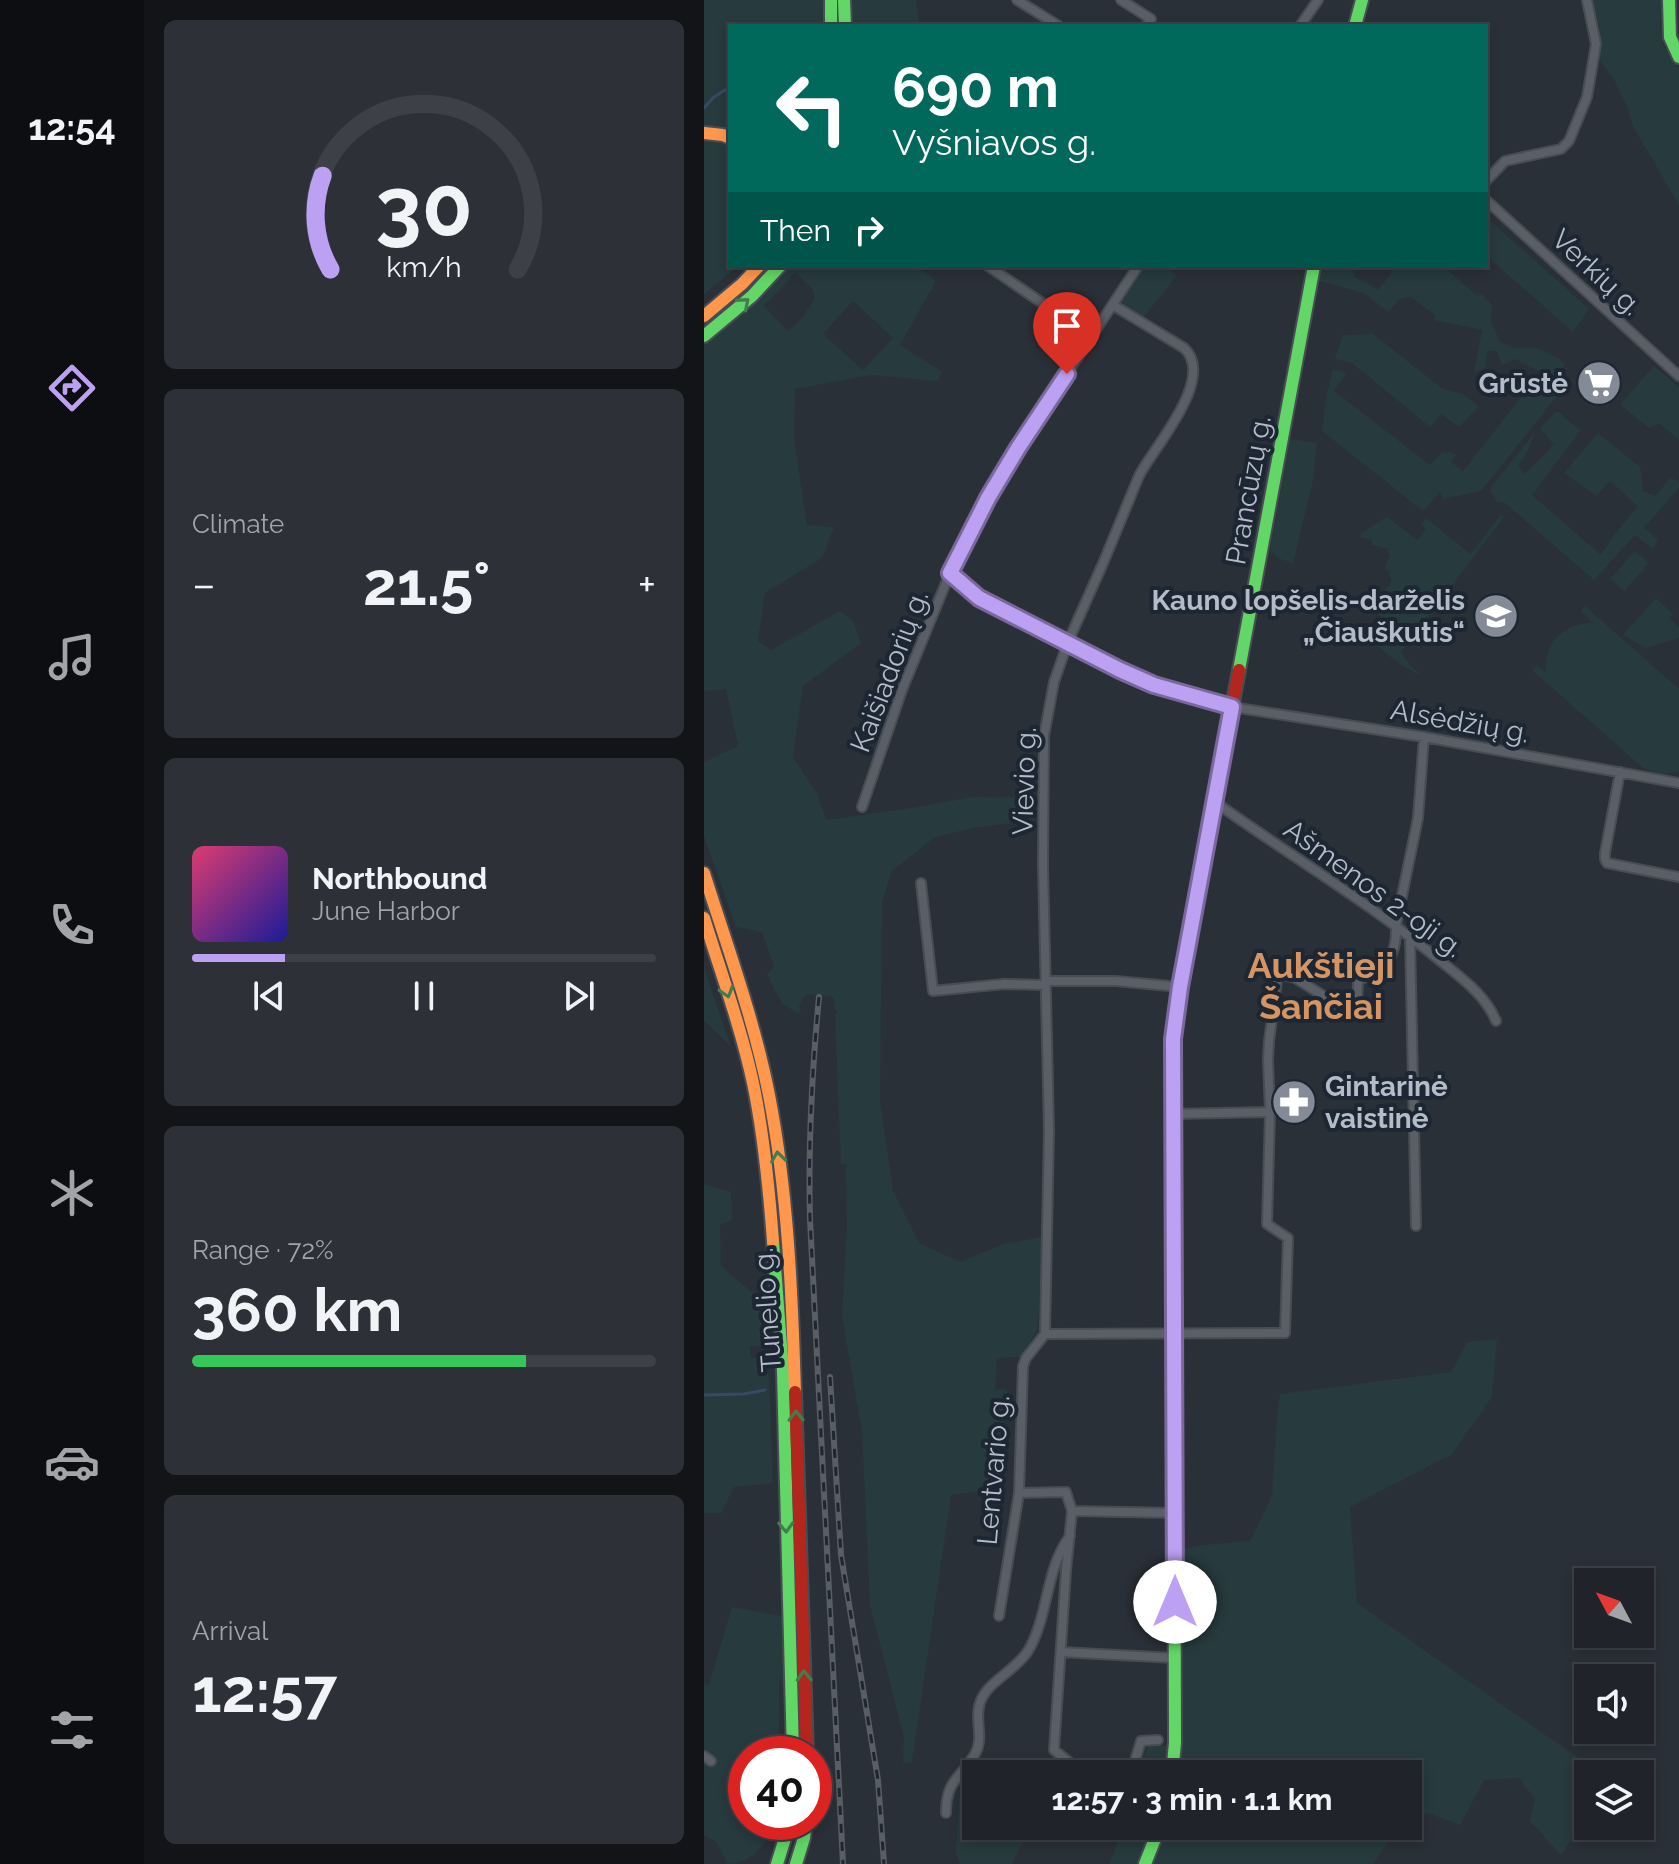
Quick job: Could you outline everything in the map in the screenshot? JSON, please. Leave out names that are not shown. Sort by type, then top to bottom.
[{"type":"main road","points":[[831,0],[831,24]]},
{"type":"main road","points":[[844,0],[845,24]]},
{"type":"main road","points":[[1355,0],[1355,24]]},
{"type":"main road","points":[[1355,24],[1362,0]]},
{"type":"main road","points":[[1669,0],[1668,31],[1679,57]]},
{"type":"main road","points":[[704,133],[728,137]]},
{"type":"main road","points":[[704,316],[757,268]]},
{"type":"main road","points":[[704,336],[752,296],[778,268]]},
{"type":"main road","name":"Prancūzų g.","points":[[1173,1760],[1173,1039],[1180,987],[1314,268]]},
{"type":"main road","name":"Tunelio g.","points":[[704,873],[749,1018],[774,1123],[781,1173],[794,1340],[806,1736]]},
{"type":"main road","name":"Tunelio g.","points":[[704,918],[744,1047],[768,1175],[783,1371],[793,1736]]},
{"type":"main road","points":[[777,1864],[784,1840]]},
{"type":"main road","points":[[796,1864],[803,1840]]},
{"type":"main road","points":[[1145,1864],[1154,1840]]},
{"type":"street","points":[[1017,0],[1056,24]]},
{"type":"street","points":[[1121,0],[1151,19],[1147,24]]},
{"type":"street","points":[[1301,24],[1318,0]]},
{"type":"street","points":[[1488,179],[1505,161],[1561,149],[1569,141],[1587,97],[1596,44],[1587,0]]},
{"type":"street","name":"Verkių g.","points":[[1488,202],[1679,376]]},
{"type":"street","points":[[991,268],[1092,337]]},
{"type":"street","name":"Kaišiadorių g.","points":[[862,807],[902,690],[950,573],[988,498],[1137,268]]},
{"type":"street","name":"Vievio g.","points":[[1045,1334],[1049,1130],[1043,865],[1044,736],[1054,682],[1068,642],[1139,476],[1169,431],[1193,378],[1192,358],[1184,348],[1113,305]]},
{"type":"street","name":"Alsėdžių g.","points":[[950,573],[979,598],[1154,685],[1232,707],[1424,737],[1679,783]]},
{"type":"street","points":[[1045,1334],[1285,1333],[1288,1238],[1267,1224],[1268,1050],[1278,974],[1295,978],[1340,1006],[1357,1005],[1358,981],[1386,966],[1397,943],[1396,925],[1418,818],[1424,737]]},
{"type":"street","points":[[1620,772],[1605,853],[1607,863],[1679,877]]},
{"type":"street","name":"Ašmenos 2-oji g.","points":[[1215,802],[1396,925],[1478,993],[1496,1021]]},
{"type":"street","points":[[921,883],[933,991],[1004,984],[1116,981],[1180,987]]},
{"type":"street","points":[[1410,936],[1416,1226]]},
{"type":"street","points":[[1173,1114],[1270,1112]]},
{"type":"street","name":"Lentvario g.","points":[[999,1616],[1019,1493],[1023,1366],[1045,1334]]},
{"type":"street","points":[[1019,1493],[1066,1492],[1072,1511],[1054,1750],[1066,1760]]},
{"type":"street","points":[[1072,1511],[1175,1513]]},
{"type":"street","points":[[946,1813],[949,1789],[976,1753],[980,1741],[978,1712],[982,1697],[1027,1653],[1035,1638],[1060,1551],[1070,1536]]},
{"type":"street","points":[[1061,1652],[1175,1658]]},
{"type":"street","points":[[1135,1760],[1141,1741],[1158,1740]]},
{"type":"green space","points":[[704,0],[825,0],[826,24],[728,24],[728,268],[736,268],[704,294]]},
{"type":"green space","points":[[851,0],[916,0],[919,24],[852,24]]},
{"type":"green space","points":[[1593,0],[1661,0],[1663,45],[1679,69],[1679,205],[1634,128],[1616,83],[1599,58],[1600,29]]},
{"type":"green space","points":[[1488,219],[1589,309],[1573,332],[1489,258]]},
{"type":"green space","points":[[785,268],[920,268],[936,281],[900,345],[942,372],[937,381],[871,375],[795,389],[794,440],[807,525],[834,527],[822,558],[765,593],[758,641],[771,650],[840,611],[853,621],[861,643],[803,686],[793,757],[818,795],[826,820],[973,797],[1034,798],[1034,820],[973,828],[935,837],[891,872],[882,903],[880,1101],[893,1191],[919,1243],[960,1262],[1004,1244],[1042,1237],[1038,1329],[1021,1357],[997,1358],[995,1389],[1007,1390],[999,1489],[951,1495],[912,1762],[903,1763],[904,1737],[870,1605],[862,1430],[842,1317],[847,1225],[846,1165],[841,1164],[835,1015],[838,1012],[831,996],[808,994],[802,999],[798,1014],[782,1003],[767,975],[774,966],[762,932],[736,927],[704,836],[704,762],[738,746],[726,689],[704,691],[704,342],[767,288]],"holes":[[[795,273],[812,288],[815,298],[802,318],[788,331],[764,306]],[[853,301],[893,338],[863,370],[823,334]]]},
{"type":"green space","points":[[1143,268],[1167,268],[1177,276],[1142,319],[1126,308],[1122,298]]},
{"type":"green space","points":[[1321,268],[1353,268],[1354,277],[1378,290],[1392,268],[1445,268],[1477,296],[1482,294],[1492,305],[1491,321],[1500,342],[1514,348],[1537,348],[1558,358],[1564,364],[1563,375],[1556,380],[1515,359],[1502,365],[1497,351],[1488,351],[1485,368],[1474,372],[1482,330],[1434,320],[1435,315],[1411,297],[1400,299],[1389,312],[1363,293],[1319,281]]},
{"type":"green space","points":[[1373,334],[1443,389],[1461,393],[1479,406],[1459,427],[1441,414],[1430,427],[1352,363],[1335,359],[1343,335]]},
{"type":"green space","points":[[1654,366],[1679,387],[1679,440],[1659,423],[1649,428],[1620,404]]},
{"type":"green space","points":[[1333,369],[1347,373],[1334,391],[1430,465],[1443,452],[1447,454],[1449,451],[1456,455],[1451,462],[1463,471],[1533,382],[1521,372],[1561,391],[1481,491],[1443,499],[1440,492],[1423,511],[1322,431]]},
{"type":"green space","points":[[1555,412],[1559,412],[1580,431],[1532,495],[1601,555],[1638,506],[1610,481],[1597,496],[1564,473],[1598,433],[1640,467],[1643,491],[1655,496],[1670,478],[1679,481],[1679,488],[1644,528],[1658,540],[1653,549],[1635,535],[1594,580],[1505,503],[1497,502],[1490,491],[1535,432],[1518,466],[1525,474],[1554,445],[1540,429]]},
{"type":"green space","points":[[1290,439],[1317,443],[1312,485],[1293,563],[1280,559],[1270,551]]},
{"type":"green space","points":[[1501,515],[1504,517],[1401,652],[1412,668],[1423,675],[1398,663],[1358,630],[1356,627],[1368,632],[1370,629],[1377,631],[1382,617],[1384,592],[1392,578],[1389,577],[1390,571],[1384,569],[1390,555],[1389,549],[1372,545],[1372,540],[1360,537],[1361,533],[1387,517],[1417,540],[1426,529],[1421,525],[1426,518],[1470,554]]},
{"type":"green space","points":[[1635,551],[1649,563],[1624,591],[1610,579]]},
{"type":"green space","points":[[1656,598],[1673,614],[1669,618],[1679,627],[1679,638],[1646,648],[1623,635]]},
{"type":"green space","points":[[1585,606],[1679,689],[1679,772],[1661,775],[1643,768],[1532,670],[1537,665],[1546,672],[1548,652],[1565,631],[1573,626],[1593,623],[1581,611]]},
{"type":"green space","points":[[704,968],[731,1047],[704,1020]]},
{"type":"green space","points":[[704,1184],[731,1192],[732,1220],[720,1225],[721,1266],[760,1299],[768,1346],[750,1346],[751,1358],[760,1358],[761,1374],[769,1374],[773,1483],[734,1487],[721,1513],[704,1513]]},
{"type":"green space","points":[[1497,1339],[1492,1397],[1452,1454],[1350,1507],[1357,1603],[1581,1760],[1574,1760],[1574,1836],[1561,1855],[1530,1821],[1535,1799],[1519,1778],[1484,1780],[1460,1825],[1428,1813],[1422,1815],[1422,1760],[1142,1760],[1149,1746],[1179,1746],[1181,1549],[1250,1541],[1272,1496],[1280,1394],[1451,1372],[1467,1342]]},
{"type":"green space","points":[[779,1514],[785,1690],[779,1677],[779,1736],[728,1736],[728,1840],[766,1840],[751,1856],[728,1864],[716,1842],[704,1835],[704,1684],[709,1685],[732,1607],[782,1616]]},
{"type":"green space","points":[[959,1798],[962,1799],[962,1840],[1024,1840],[1012,1864],[960,1864],[956,1852]]},
{"type":"green space","points":[[1118,1840],[1389,1840],[1373,1864],[1109,1864]]},
{"type":"waterway","points":[[704,108],[714,97],[728,91]]},
{"type":"waterway","points":[[704,1395],[765,1390]]},
{"type":"railway","points":[[819,997],[811,1108],[810,1219],[843,1864]]},
{"type":"railway","points":[[830,1377],[841,1555],[878,1780],[884,1864]]},
{"type":"traffic: fast","points":[[831,0],[831,24]]},
{"type":"traffic: fast","points":[[844,0],[845,24]]},
{"type":"traffic: fast","points":[[1356,24],[1362,0]]},
{"type":"traffic: fast","points":[[1669,0],[1670,37],[1679,57]]},
{"type":"traffic: fast","points":[[704,336],[752,296],[778,268]]},
{"type":"traffic: fast","points":[[1239,670],[1314,268]]},
{"type":"traffic: fast","points":[[1173,1760],[1173,1039],[1187,951]]},
{"type":"traffic: fast","points":[[773,1241],[783,1371],[793,1736]]},
{"type":"traffic: fast","points":[[777,1864],[784,1840]]},
{"type":"traffic: fast","points":[[796,1864],[803,1840]]},
{"type":"traffic: fast","points":[[1145,1864],[1154,1840]]},
{"type":"traffic: slow","points":[[704,133],[728,137]]},
{"type":"traffic: slow","points":[[704,316],[757,268]]},
{"type":"traffic: slow","points":[[704,873],[748,1011],[769,1095],[785,1206],[795,1392]]},
{"type":"traffic: slow","points":[[704,918],[753,1083],[766,1162],[773,1241]]},
{"type":"traffic: jam","points":[[1187,951],[1239,670]]},
{"type":"traffic: jam","points":[[795,1392],[806,1736]]},
{"type":"place","name":"Grūstė","points":[[1599,383]]},
{"type":"place","name":"Kauno lopšelis-darželis „Čiauškutis“","points":[[1496,616]]},
{"type":"place","name":"Gintarinė vaistinė","points":[[1294,1102]]},
{"type":"district","name":"Aukštieji Šančiai","points":[[1321,986]]},
{"type":"route","points":[[1067,374],[988,498],[950,573],[979,598],[1120,670],[1154,685],[1232,707],[1173,1039],[1175,1602]]}]
